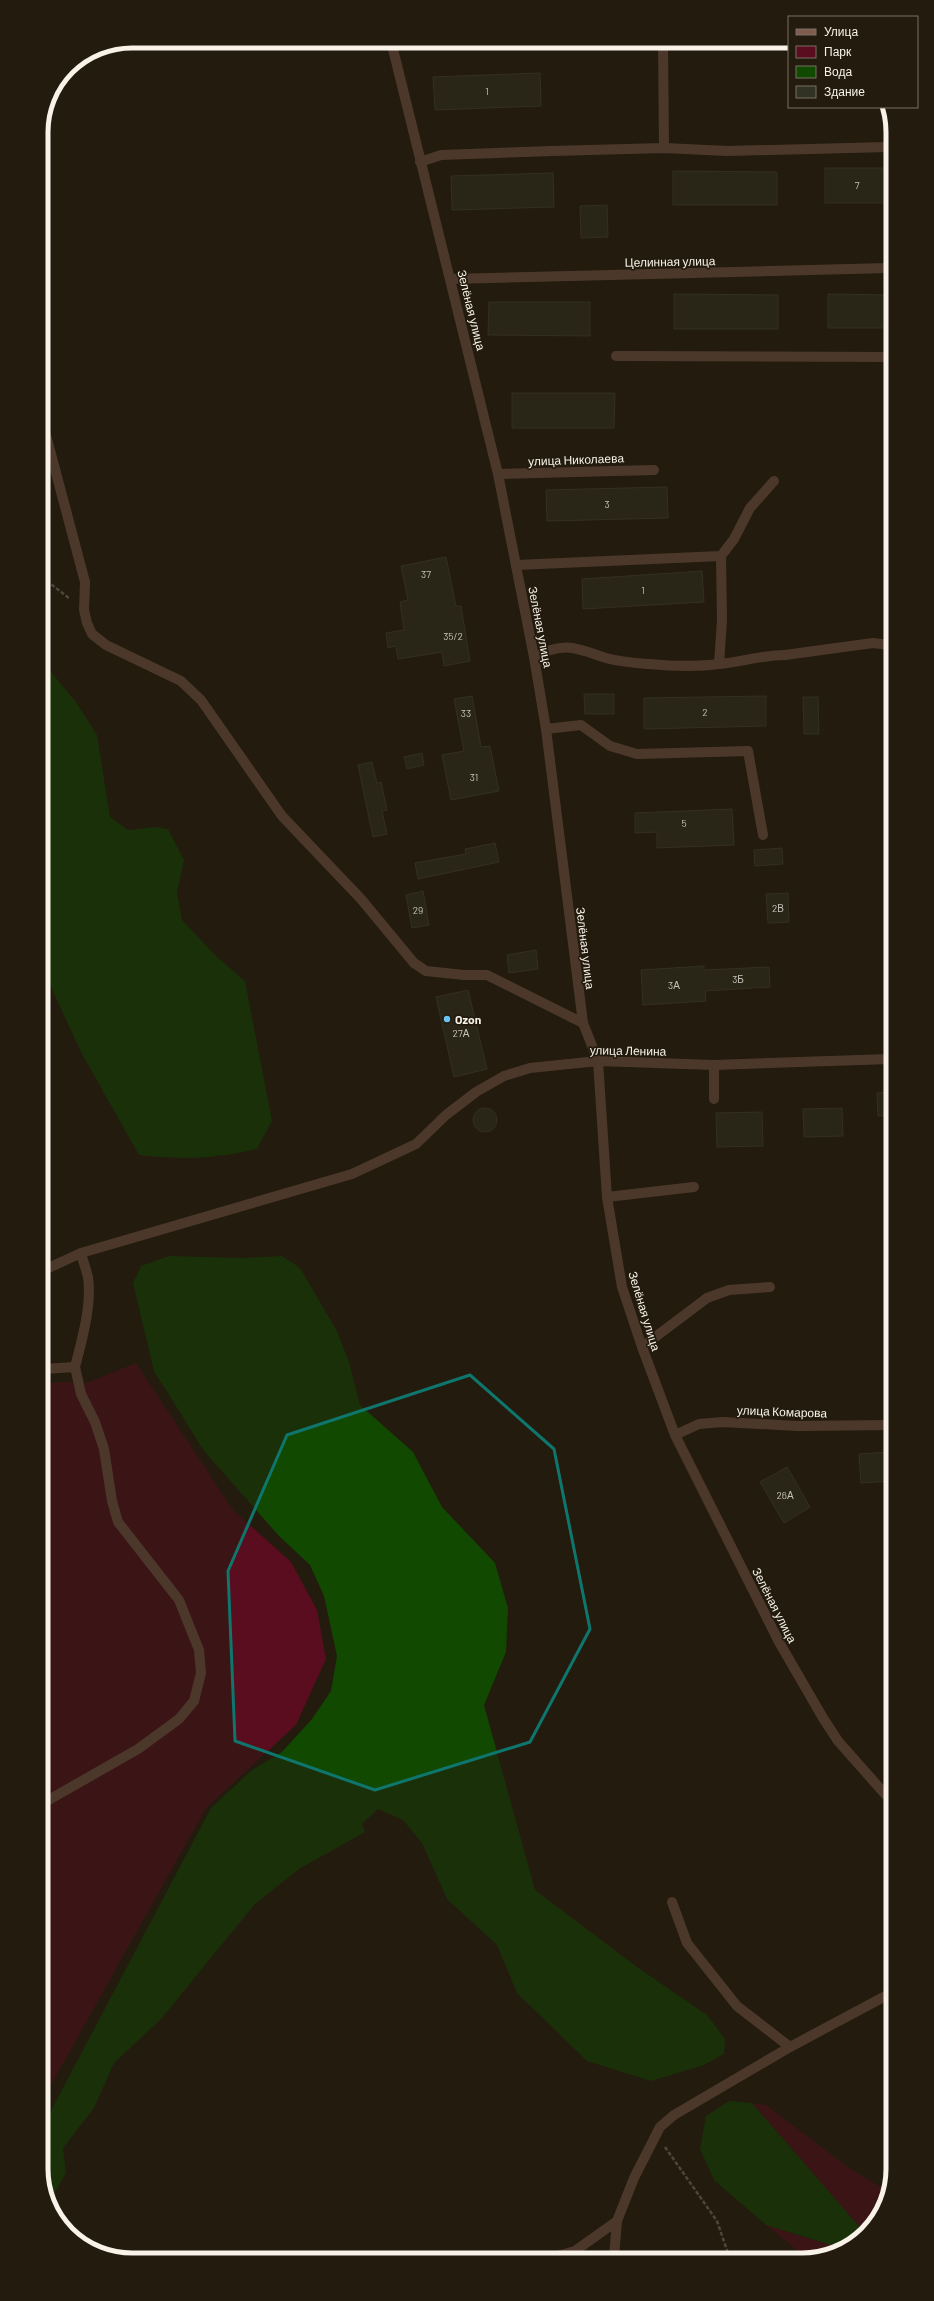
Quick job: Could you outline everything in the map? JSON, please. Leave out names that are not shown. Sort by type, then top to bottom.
[{"type":"street","name":"Зелёная улица","points":[[393,48],[498,474],[534,657],[546,729],[583,1023],[598,1061],[607,1197],[622,1287],[642,1347],[675,1434],[779,1642],[838,1741],[886,1795]]},
{"type":"street","points":[[663,48],[664,148]]},
{"type":"street","points":[[420,162],[441,154],[664,148],[727,151],[886,147]]},
{"type":"street","name":"Целинная улица","points":[[451,279],[886,268]]},
{"type":"street","points":[[616,356],[886,358]]},
{"type":"street","points":[[48,443],[85,582],[84,610],[87,623],[92,634],[106,645],[181,680],[200,700],[282,816],[361,899],[414,963],[426,971],[464,975],[486,975],[583,1023]]},
{"type":"street","name":"улица Николаева","points":[[498,474],[654,470]]},
{"type":"street","points":[[719,664],[722,620],[721,556],[734,539],[750,508],[774,481]]},
{"type":"street","points":[[516,565],[721,556]]},
{"type":"street","points":[[534,657],[550,649],[565,646],[619,660],[650,664],[719,664],[767,655],[785,655],[873,643],[886,645]]},
{"type":"street","points":[[546,729],[581,725],[610,746],[638,754],[748,751],[763,835]]},
{"type":"street","name":"улица Ленина","points":[[48,1268],[81,1253],[352,1174],[416,1144],[446,1115],[470,1096],[504,1076],[530,1068],[598,1061],[714,1065],[886,1059]]},
{"type":"street","points":[[714,1065],[714,1099]]},
{"type":"street","points":[[607,1197],[694,1187]]},
{"type":"street","points":[[48,1800],[138,1749],[180,1719],[194,1701],[201,1673],[199,1650],[179,1600],[118,1522],[112,1501],[104,1449],[96,1422],[81,1394],[75,1367],[85,1332],[88,1278],[81,1253]]},
{"type":"street","points":[[642,1347],[707,1298],[730,1290],[770,1286]]},
{"type":"street","points":[[48,1369],[75,1367]]},
{"type":"street","name":"улица Комарова","points":[[675,1434],[699,1424],[723,1422],[797,1426],[886,1425]]},
{"type":"street","points":[[672,1902],[687,1943],[737,2006],[790,2047]]},
{"type":"street","points":[[614,2253],[617,2221],[634,2178],[660,2127],[674,2115],[790,2047],[886,1996]]},
{"type":"street","points":[[568,2253],[575,2251],[617,2221]]},
{"type":"path","points":[[48,582],[84,610]]},
{"type":"path","points":[[660,2127],[662,2140],[669,2152],[717,2221],[728,2253]]},
{"type":"highlighted area","points":[[470,1375],[554,1449],[590,1629],[530,1742],[375,1790],[235,1741],[228,1571],[287,1435]]},
{"type":"green space","points":[[136,1363],[233,1510],[291,1562],[317,1610],[326,1659],[296,1725],[206,1808],[48,2090],[48,1383],[66,1382],[84,1384]]},
{"type":"green space","points":[[752,2103],[766,2105],[849,2168],[883,2189],[882,2196],[872,2216],[861,2228]]},
{"type":"green space","points":[[766,2225],[835,2246],[829,2249],[801,2253]]},
{"type":"water","points":[[48,668],[76,702],[97,735],[110,817],[128,830],[155,827],[168,829],[184,860],[177,893],[182,920],[216,956],[245,981],[272,1121],[257,1149],[226,1155],[198,1158],[170,1158],[139,1155],[81,1052],[48,981]]},
{"type":"water","points":[[169,1256],[242,1258],[282,1256],[300,1268],[337,1331],[349,1362],[360,1405],[413,1452],[442,1507],[495,1563],[508,1608],[506,1652],[484,1705],[535,1890],[637,1967],[707,2015],[725,2039],[724,2054],[704,2065],[651,2081],[587,2061],[517,1993],[497,1945],[447,1899],[422,1843],[403,1820],[378,1809],[362,1824],[365,1832],[299,1869],[254,1905],[161,2019],[114,2063],[94,2108],[63,2148],[66,2173],[52,2197],[48,2169],[48,2116],[211,1808],[252,1770],[282,1752],[312,1719],[331,1691],[337,1656],[324,1596],[310,1565],[279,1536],[204,1451],[154,1371],[133,1283],[141,1266]]},
{"type":"water","points":[[729,2101],[752,2103],[861,2228],[849,2239],[835,2246],[766,2225],[714,2180],[700,2149],[706,2116]]},
{"type":"building","points":[[540,73],[541,106],[435,110],[433,77]]},
{"type":"building","points":[[825,168],[886,168],[886,203],[825,203]]},
{"type":"building","points":[[673,171],[777,172],[777,205],[673,205]]},
{"type":"building","points":[[553,173],[554,207],[452,210],[451,176]]},
{"type":"building","points":[[607,205],[608,237],[581,238],[580,206]]},
{"type":"building","points":[[674,294],[778,295],[778,329],[674,329]]},
{"type":"building","points":[[828,294],[886,295],[886,328],[828,328]]},
{"type":"building","points":[[489,302],[590,302],[590,336],[488,335]]},
{"type":"building","points":[[512,393],[615,393],[614,428],[512,428]]},
{"type":"building","points":[[667,487],[668,518],[547,521],[546,490]]},
{"type":"building","points":[[446,557],[456,606],[461,606],[470,661],[444,666],[442,652],[398,659],[396,646],[388,648],[386,633],[404,630],[400,602],[408,600],[401,566]]},
{"type":"building","points":[[702,571],[704,602],[583,609],[582,579]]},
{"type":"building","points":[[584,694],[614,694],[614,714],[585,714]]},
{"type":"building","points":[[472,696],[481,747],[490,746],[499,791],[451,800],[442,755],[464,751],[454,699]]},
{"type":"building","points":[[766,696],[766,726],[644,729],[644,698]]},
{"type":"building","points":[[803,697],[818,697],[819,734],[804,734]]},
{"type":"building","points":[[422,753],[424,765],[407,769],[404,757]]},
{"type":"building","points":[[372,762],[377,783],[381,782],[387,810],[382,811],[387,834],[373,837],[358,765]]},
{"type":"building","points":[[732,809],[734,845],[657,848],[657,832],[635,833],[635,813]]},
{"type":"building","points":[[495,843],[499,862],[418,879],[415,863],[466,854],[465,849]]},
{"type":"building","points":[[782,848],[783,864],[755,866],[754,850]]},
{"type":"building","points":[[423,891],[429,925],[412,928],[406,895]]},
{"type":"building","points":[[788,893],[789,922],[768,923],[766,894]]},
{"type":"building","points":[[536,950],[538,969],[509,973],[507,955]]},
{"type":"building","points":[[704,966],[704,970],[769,967],[770,987],[705,991],[706,1001],[643,1005],[641,970]]},
{"type":"building","points":[[468,990],[487,1069],[454,1077],[436,997]]},
{"type":"building","points":[[886,1092],[886,1116],[878,1116],[877,1093]]},
{"type":"building","points":[[485,1108],[494,1111],[497,1120],[494,1129],[485,1132],[476,1129],[473,1120],[476,1111]]},
{"type":"building","points":[[842,1108],[843,1136],[804,1137],[803,1109]]},
{"type":"building","points":[[762,1112],[763,1146],[717,1147],[716,1113]]},
{"type":"building","points":[[886,1452],[886,1481],[861,1483],[859,1454]]},
{"type":"building","points":[[787,1467],[810,1507],[784,1523],[760,1482]]},
{"type":"place","name":"Ozon","points":[[447,1019]]}]
